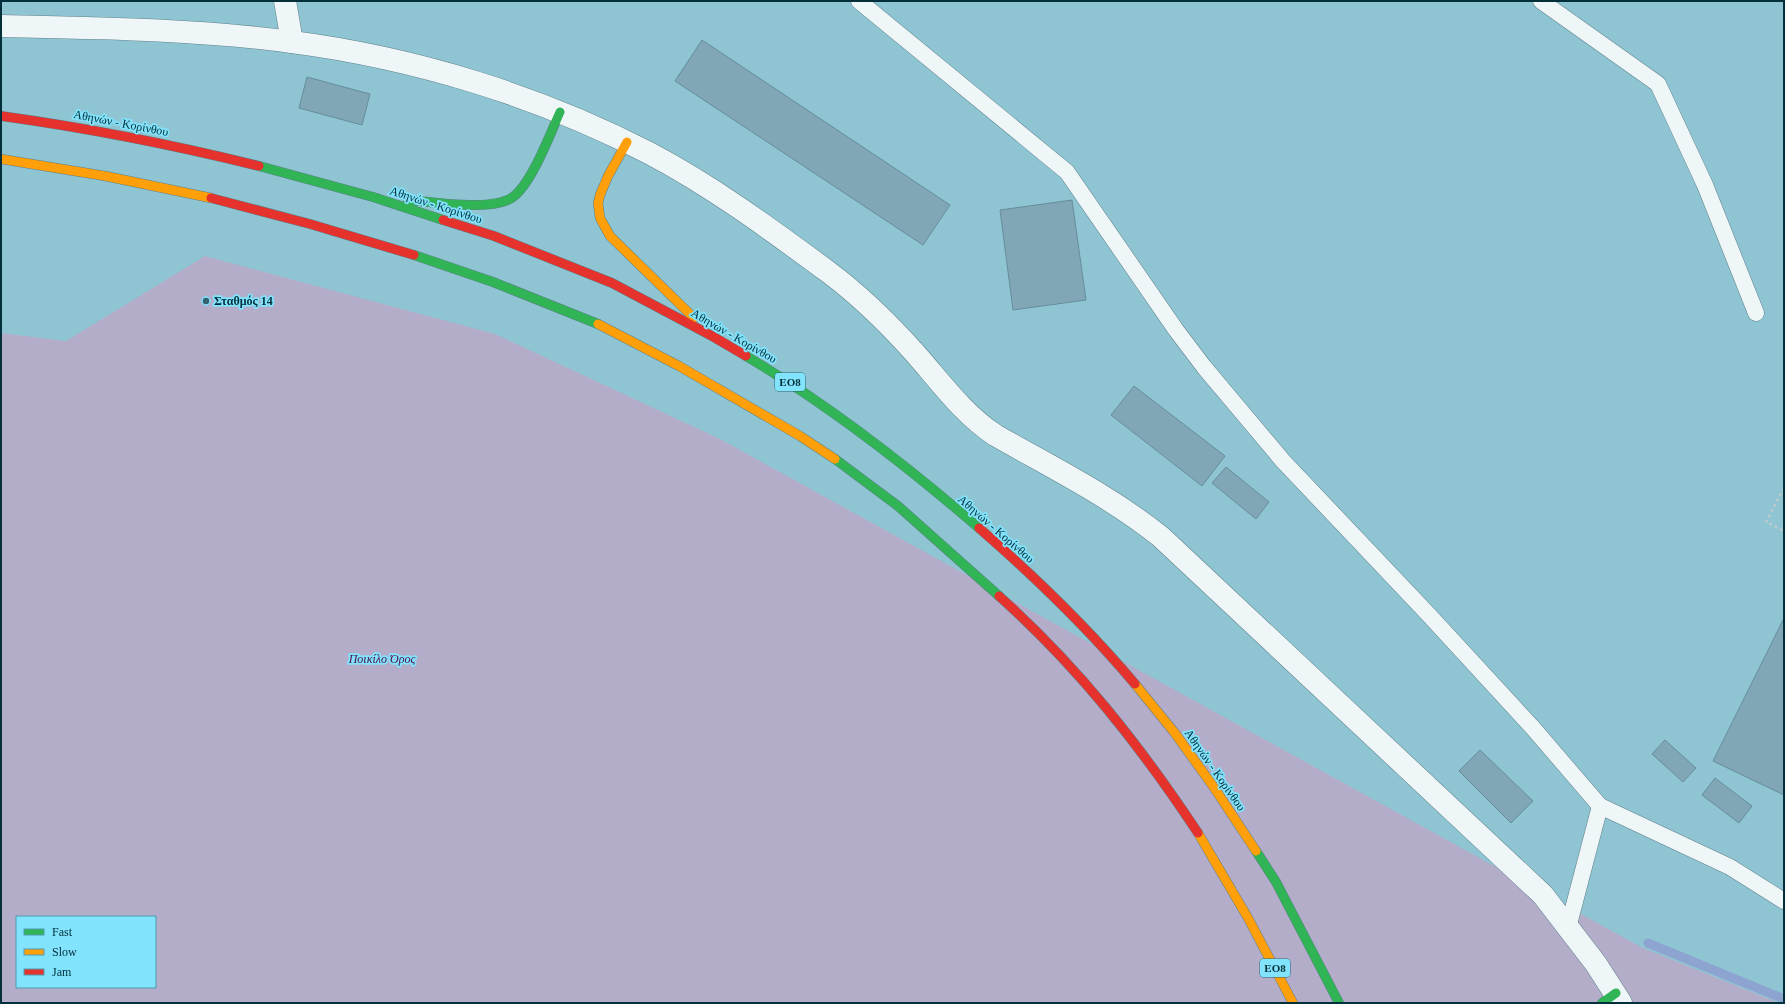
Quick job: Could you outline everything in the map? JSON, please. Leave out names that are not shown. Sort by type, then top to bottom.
[{"type":"highway","points":[[373,197],[483,205],[499,203],[513,198],[527,181],[560,112]]},
{"type":"highway","name":"Αθηνών - Κορίνθου","points":[[1,116],[68,125],[172,145],[373,197],[494,236],[612,282],[712,336],[788,381],[867,437],[938,493],[1010,555],[1067,610],[1132,681],[1174,732],[1213,786],[1276,882],[1339,1003]]},
{"type":"highway","points":[[627,142],[600,194],[598,209],[604,227],[610,236],[712,336]]},
{"type":"highway","name":"ΕΟ8","points":[[1,159],[99,174],[256,209],[362,238],[476,275],[594,322],[694,375],[838,460],[908,514],[982,578],[1035,629],[1083,679],[1140,750],[1178,802],[1238,901],[1293,1003]]},
{"type":"street","points":[[285,1],[292,42]]},
{"type":"street","points":[[1,26],[127,29],[215,34],[292,42],[395,60],[506,93],[560,112],[627,142],[696,179],[829,273],[876,313],[912,349],[980,425],[994,435],[1111,501],[1139,519],[1161,537],[1543,895],[1568,928],[1613,1000]]},
{"type":"lane","points":[[859,1],[1067,172],[1176,330],[1204,367],[1278,456],[1440,626],[1600,806],[1730,867],[1784,901]]},
{"type":"lane","points":[[1541,1],[1658,84],[1705,185],[1756,313]]},
{"type":"lane","points":[[1568,928],[1600,806]]},
{"type":"path","points":[[1784,488],[1766,522],[1784,531]]},
{"type":"green space","name":"Ποικίλο Όρος","points":[[205,256],[495,334],[720,439],[1641,947],[1779,1003],[1,1003],[1,333],[66,341]]},
{"type":"building","points":[[702,40],[950,205],[923,245],[675,81]]},
{"type":"building","points":[[307,77],[370,94],[362,125],[299,108]]},
{"type":"building","points":[[1072,200],[1086,300],[1013,310],[1000,210]]},
{"type":"building","points":[[1134,386],[1225,456],[1202,486],[1111,415]]},
{"type":"building","points":[[1226,467],[1269,502],[1256,519],[1212,483]]},
{"type":"building","points":[[1784,618],[1784,795],[1713,761]]},
{"type":"building","points":[[1665,740],[1696,768],[1683,782],[1652,754]]},
{"type":"building","points":[[1480,750],[1533,801],[1511,823],[1459,771]]},
{"type":"building","points":[[1715,778],[1752,806],[1739,823],[1702,795]]},
{"type":"waterway","points":[[1648,943],[1784,999]]},
{"type":"traffic: fast","points":[[408,200],[447,204],[478,205],[504,202],[513,197],[520,190],[534,170],[560,112]]},
{"type":"traffic: fast","points":[[259,166],[373,197],[443,220]]},
{"type":"traffic: fast","points":[[414,255],[493,282],[598,324]]},
{"type":"traffic: fast","points":[[746,356],[837,415],[923,481],[979,528]]},
{"type":"traffic: fast","points":[[835,459],[898,506],[999,596]]},
{"type":"traffic: fast","points":[[1256,851],[1276,882],[1339,1003]]},
{"type":"traffic: fast","points":[[1602,1003],[1616,993]]},
{"type":"traffic: slow","points":[[627,142],[608,176],[600,195],[598,203],[600,218],[610,236],[694,318]]},
{"type":"traffic: slow","points":[[1,159],[105,176],[211,198]]},
{"type":"traffic: slow","points":[[598,324],[679,366],[800,436],[835,459]]},
{"type":"traffic: slow","points":[[1135,684],[1174,732],[1213,786],[1256,851]]},
{"type":"traffic: slow","points":[[1198,833],[1248,918],[1293,1003]]},
{"type":"traffic: jam","points":[[1,116],[131,138],[259,166]]},
{"type":"traffic: jam","points":[[211,198],[310,224],[414,255]]},
{"type":"traffic: jam","points":[[443,220],[494,236],[612,283],[712,336],[746,356]]},
{"type":"traffic: jam","points":[[979,528],[1060,603],[1099,643],[1135,684]]},
{"type":"traffic: jam","points":[[999,596],[1055,650],[1106,708],[1153,768],[1198,833]]},
{"type":"place","name":"Σταθμός 14","points":[[206,301]]}]
